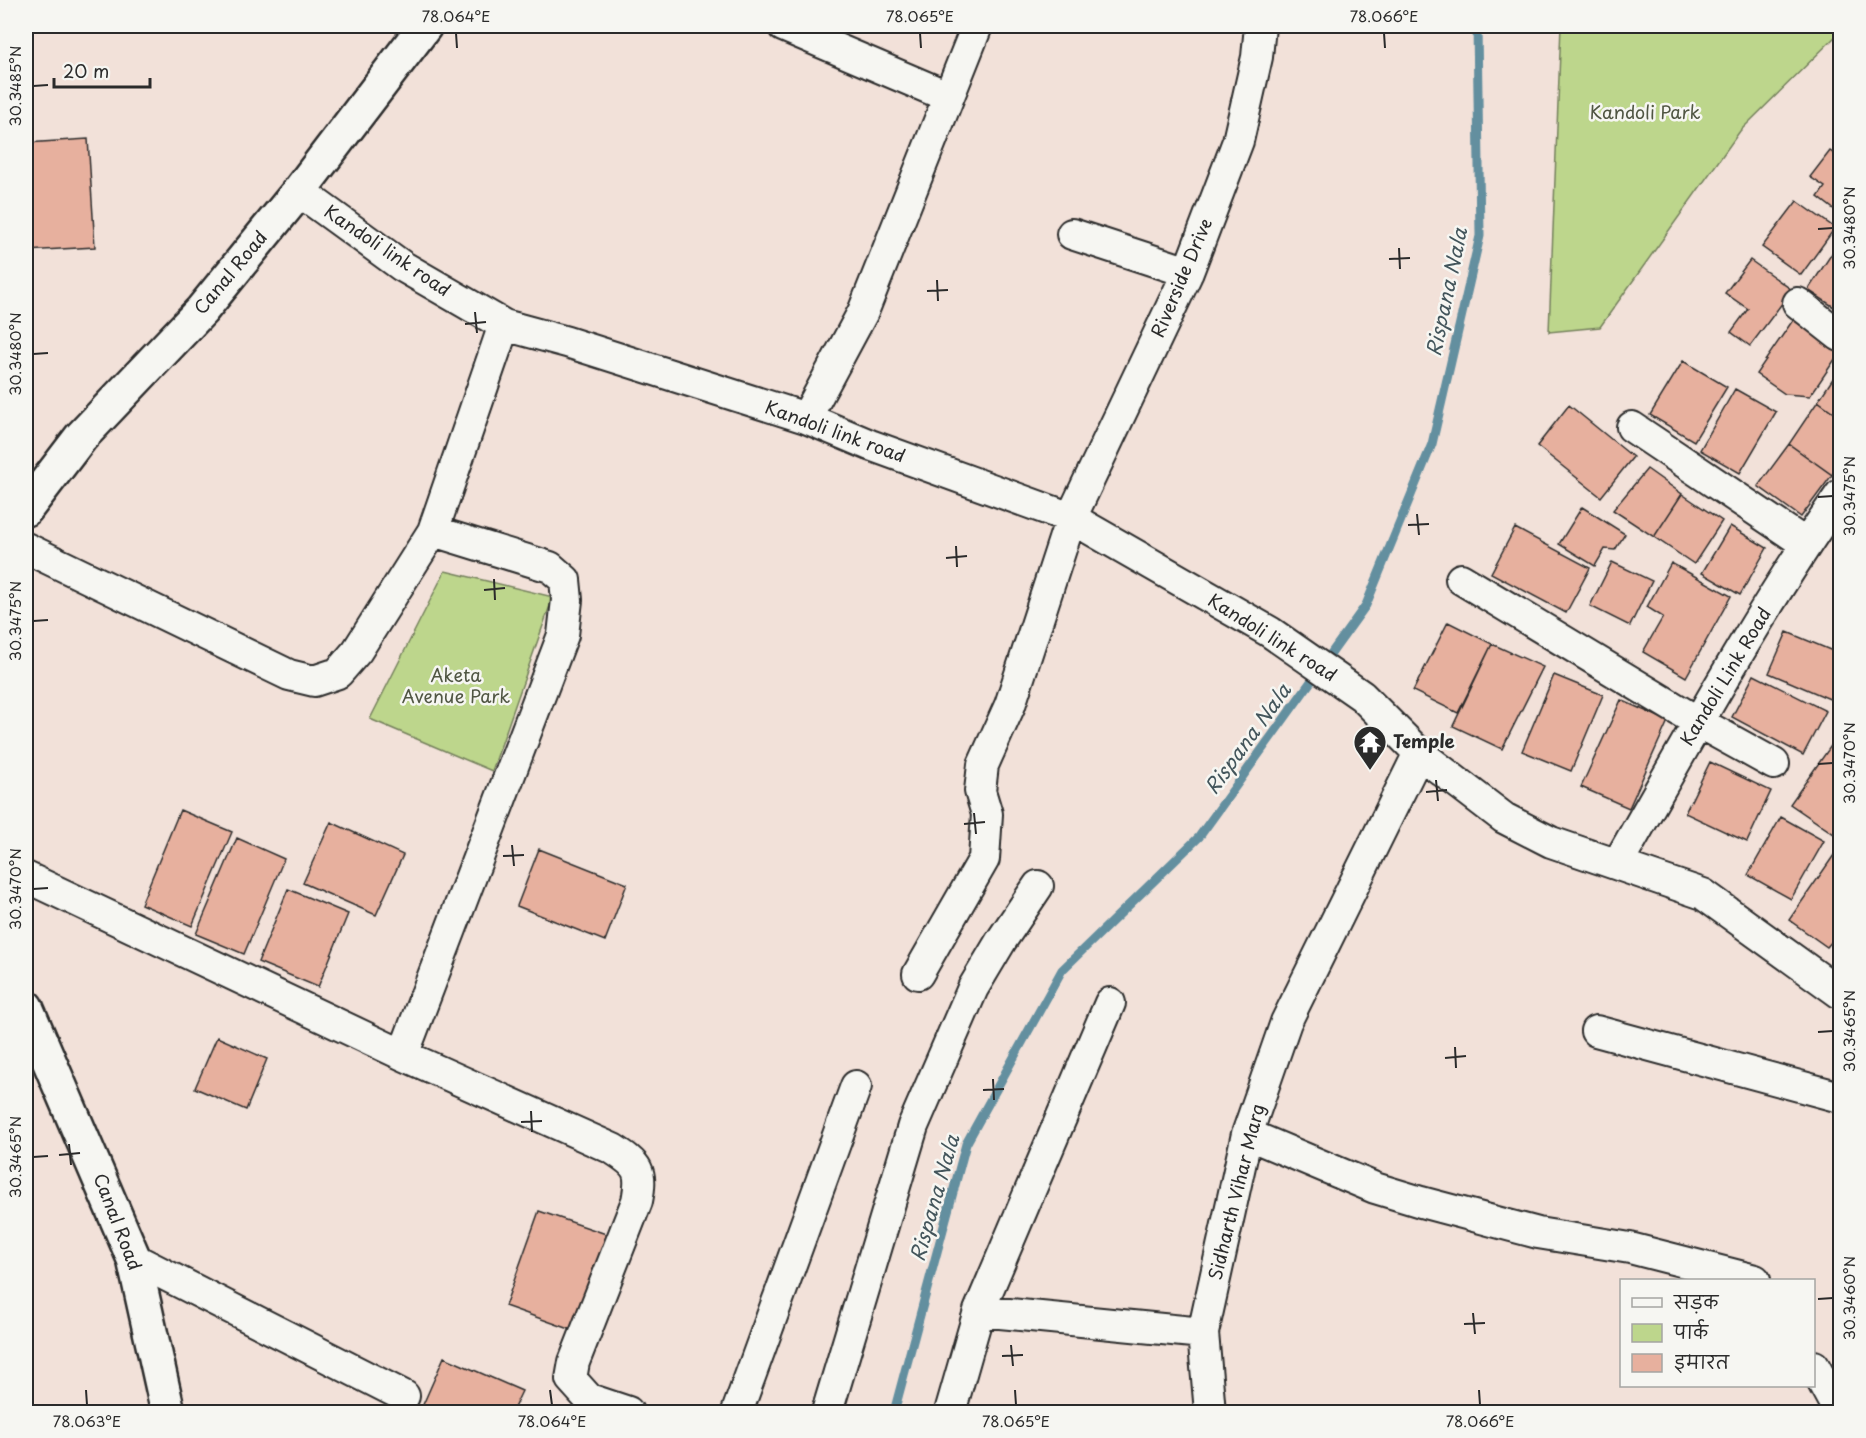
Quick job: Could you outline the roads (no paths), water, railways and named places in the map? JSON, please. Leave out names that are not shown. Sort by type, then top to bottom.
[{"type":"street","name":"Canal Road","points":[[26,509],[81,437],[201,309],[299,191],[425,26]]},
{"type":"street","points":[[783,26],[947,96]]},
{"type":"street","points":[[806,418],[863,312],[947,96],[977,26]]},
{"type":"street","name":"Riverside Drive","points":[[918,974],[984,860],[987,814],[980,791],[983,765],[1010,705],[1071,518],[1188,272],[1238,141],[1257,57],[1260,26]]},
{"type":"street","name":"Kandoli link road","points":[[299,191],[402,266],[504,325],[567,342],[806,418],[870,445],[1071,518],[1270,632],[1362,696],[1419,753]]},
{"type":"street","points":[[1072,234],[1188,272]]},
{"type":"street","points":[[1798,303],[1840,336]]},
{"type":"street","points":[[26,548],[289,675],[314,681],[338,673],[357,651],[433,531],[504,325]]},
{"type":"street","points":[[1632,427],[1806,544]]},
{"type":"street","name":"Kandoli Link Road","points":[[1618,863],[1698,722],[1806,544],[1840,495]]},
{"type":"street","points":[[403,1055],[563,635],[567,600],[565,580],[549,567],[433,531]]},
{"type":"street","points":[[1461,579],[1698,722],[1774,764]]},
{"type":"street","points":[[1419,753],[1504,818],[1551,842],[1618,863],[1703,894],[1840,993]]},
{"type":"street","name":"Sidharth Vihar Marg","points":[[1210,1413],[1203,1333],[1247,1134],[1286,1022],[1419,753]]},
{"type":"street","points":[[26,877],[403,1055],[613,1149],[631,1160],[638,1170],[641,1181],[637,1201],[574,1362],[571,1379],[589,1399],[628,1413]]},
{"type":"street","points":[[827,1413],[913,1126],[974,988],[1001,941],[1038,886]]},
{"type":"street","points":[[950,1413],[979,1311],[1110,1003]]},
{"type":"street","name":"Canal Road","points":[[26,1007],[134,1259],[168,1413]]},
{"type":"street","points":[[1596,1031],[1840,1097]]},
{"type":"street","points":[[737,1413],[856,1086]]},
{"type":"street","points":[[1247,1134],[1375,1188],[1421,1202],[1538,1233],[1630,1248],[1747,1279]]},
{"type":"street","points":[[134,1259],[404,1396]]},
{"type":"street","points":[[979,1311],[1203,1333]]},
{"type":"street","points":[[1815,1368],[1839,1413]]},
{"type":"waterway","name":"Rispana Nala","points":[[894,1412],[966,1144],[1062,970],[1199,837],[1366,605],[1432,444],[1480,236],[1477,26]]},
{"type":"place","name":"Temple","points":[[1370,771]]},
{"type":"park label","name":"Kandoli Park","points":[[1645,113]]},
{"type":"park label","name":"Aketa Avenue Park","points":[[456,686]]}]
